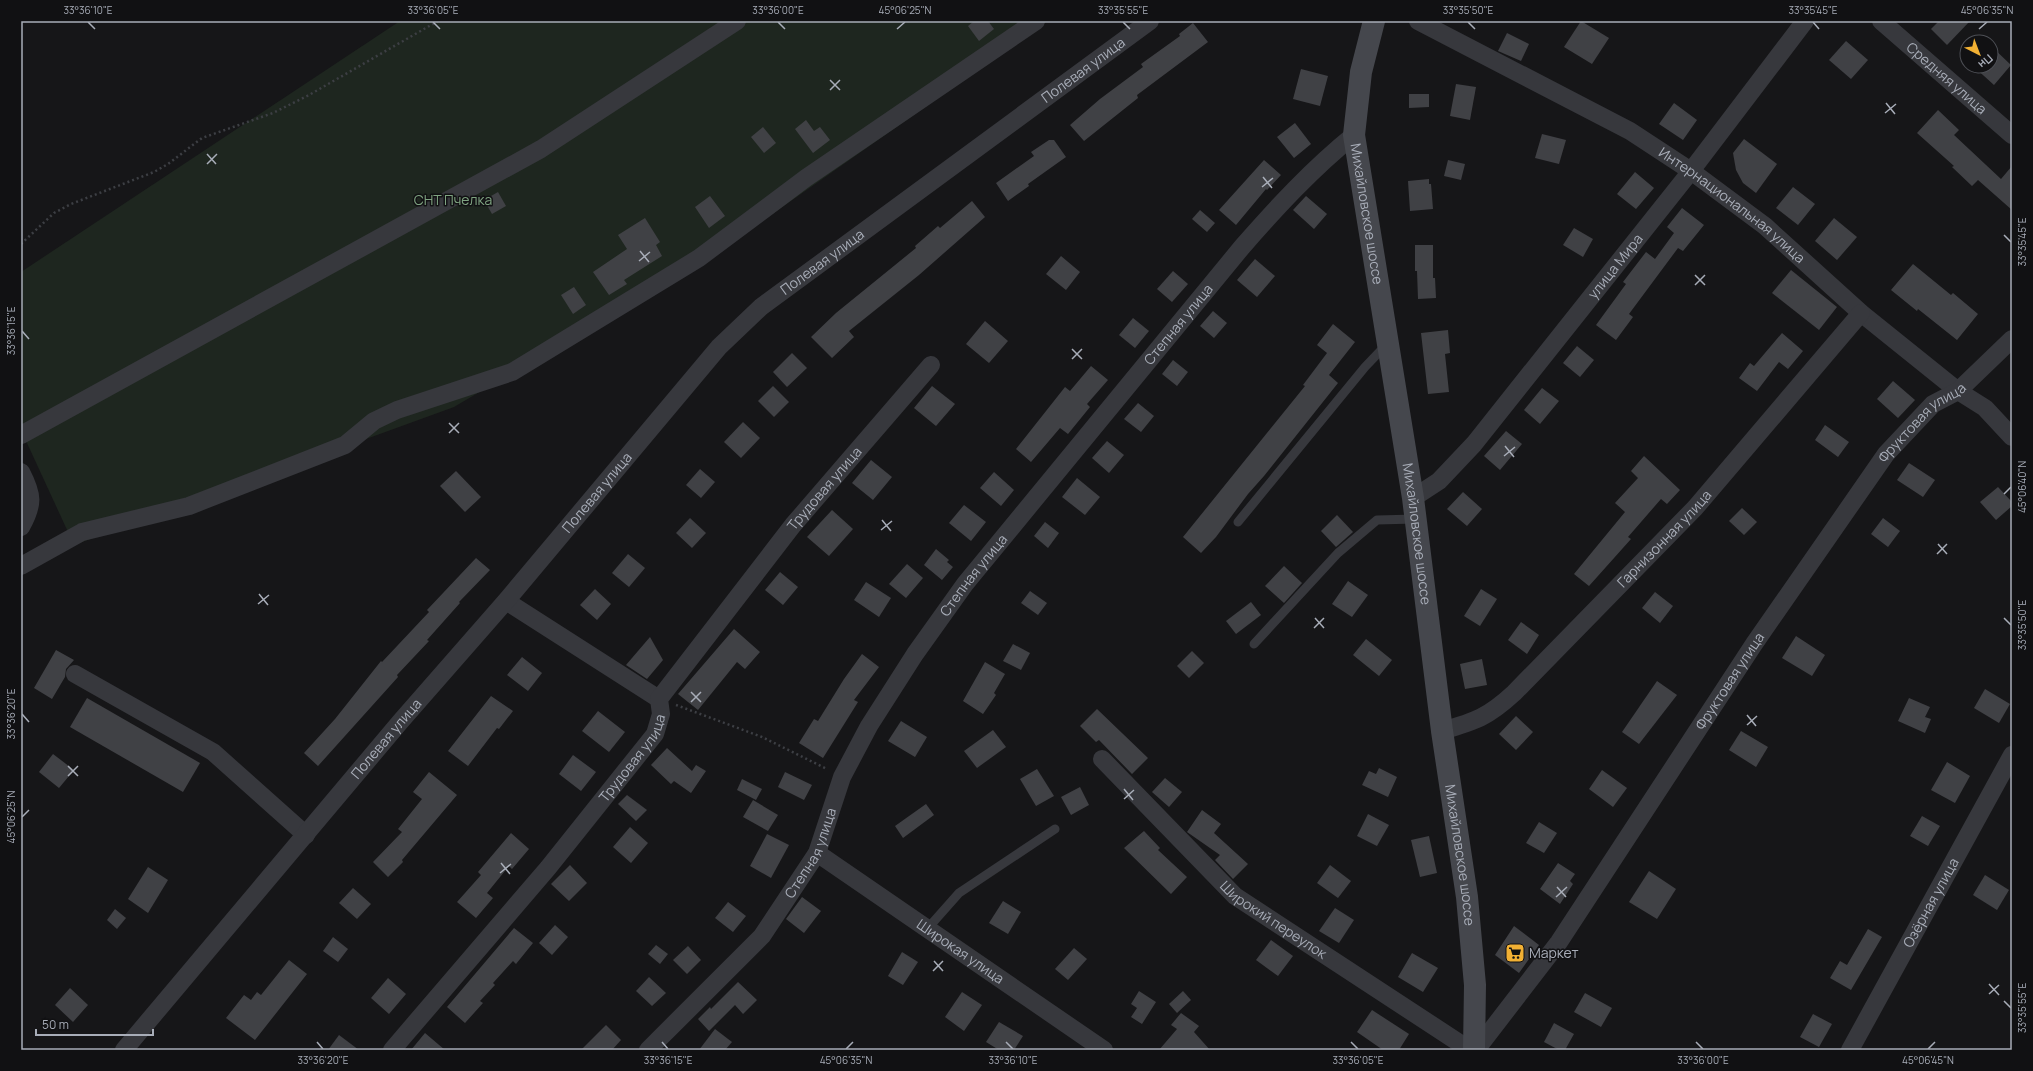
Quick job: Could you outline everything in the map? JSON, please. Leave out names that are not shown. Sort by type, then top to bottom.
[{"type":"main road","name":"Михайловское шоссе","points":[[1374,21],[1361,72],[1354,135],[1414,508],[1442,731],[1467,897],[1475,985],[1475,1050]]},
{"type":"street","points":[[21,436],[541,148],[737,21]]},
{"type":"street","points":[[21,566],[82,532],[189,506],[345,445],[374,421],[397,410],[512,372],[699,258],[806,178],[1036,21]]},
{"type":"street","name":"Полевая улица","points":[[124,1050],[400,722],[506,601],[719,346],[761,307],[1150,21]]},
{"type":"street","name":"Интернациональная улица","points":[[1418,21],[1630,131],[1691,171],[1765,226],[1861,313],[1958,391],[1986,408],[2012,437]]},
{"type":"street","name":"улица Мира","points":[[1414,508],[1474,444],[1691,171],[1806,21]]},
{"type":"street","name":"Средняя улица","points":[[1881,21],[2012,135]]},
{"type":"street","name":"Степная улица","points":[[648,1050],[762,936],[817,854],[842,777],[869,726],[915,654],[965,584],[1242,247],[1311,172],[1354,135]]},
{"type":"street","name":"Гарнизонная улица","points":[[1442,731],[1477,721],[1497,708],[1514,693],[1695,508],[1861,313]]},
{"type":"street","name":"Фруктовая улица","points":[[1475,1050],[1559,942],[1754,644],[1886,454],[1933,404],[1958,391],[2012,339]]},
{"type":"street","name":"Трудовая улица","points":[[392,1050],[548,868],[655,734],[661,714],[659,699],[793,525],[931,364]]},
{"type":"street","points":[[21,472],[30,491],[29,512],[21,527]]},
{"type":"street","points":[[506,601],[659,699]]},
{"type":"street","points":[[75,674],[213,752],[306,835]]},
{"type":"street","name":"Озёрная улица","points":[[1850,1050],[2012,755]]},
{"type":"street","name":"Широкий переулок","points":[[1102,759],[1235,896],[1470,1050]]},
{"type":"street","name":"Широкая улица","points":[[817,854],[928,928],[1104,1050]]},
{"type":"lane","points":[[1238,522],[1365,367],[1387,345]]},
{"type":"lane","points":[[1254,644],[1338,553],[1377,520],[1414,508]]},
{"type":"lane","points":[[928,928],[959,893],[1054,829]]},
{"type":"path","points":[[21,244],[54,213],[72,204],[154,172],[168,164],[202,138],[274,114],[309,96],[438,21]]},
{"type":"path","points":[[659,699],[762,737],[842,777]]},
{"type":"green space","name":"СНТ Пчелка","points":[[400,21],[1048,21],[728,245],[454,407],[74,545],[21,430],[21,272]]},
{"type":"building","points":[[974,21],[988,21],[994,29],[979,41],[968,26]]},
{"type":"building","points":[[1581,21],[1609,38],[1592,64],[1564,47]]},
{"type":"building","points":[[1939,21],[1970,21],[1947,45],[1931,29]]},
{"type":"building","points":[[1193,23],[1208,42],[1137,95],[1138,98],[1084,141],[1070,125],[1100,99],[1143,67],[1141,64],[1180,36],[1179,34]]},
{"type":"building","points":[[1507,33],[1529,44],[1521,61],[1498,51]]},
{"type":"building","points":[[1846,41],[1868,60],[1851,79],[1829,60]]},
{"type":"building","points":[[1999,54],[2011,65],[1994,85],[1982,74],[1999,74]]},
{"type":"building","points":[[1301,69],[1328,76],[1320,106],[1293,99]]},
{"type":"building","points":[[1456,84],[1476,87],[1470,120],[1450,116]]},
{"type":"building","points":[[1409,94],[1429,94],[1429,107],[1409,108]]},
{"type":"building","points":[[1674,103],[1697,120],[1683,140],[1659,124]]},
{"type":"building","points":[[1938,110],[1959,130],[1954,135],[2001,179],[2012,166],[2012,210],[1978,180],[1972,186],[1952,167],[1954,166],[1917,133]]},
{"type":"building","points":[[806,120],[814,131],[820,127],[830,140],[813,153],[795,129]]},
{"type":"building","points":[[1295,123],[1311,144],[1294,158],[1277,137]]},
{"type":"building","points":[[763,127],[776,143],[764,153],[751,137]]},
{"type":"building","points":[[1542,134],[1566,140],[1559,164],[1535,158]]},
{"type":"building","points":[[1744,139],[1777,164],[1756,193],[1743,183],[1736,170],[1733,153]]},
{"type":"building","points":[[1049,140],[1054,140],[1066,157],[1028,184],[1029,186],[1008,201],[996,183],[1034,156],[1031,152]]},
{"type":"building","points":[[1264,160],[1281,175],[1267,190],[1266,189],[1236,225],[1219,210]]},
{"type":"building","points":[[1448,160],[1465,164],[1461,180],[1444,176]]},
{"type":"building","points":[[1635,172],[1654,188],[1636,209],[1617,194]]},
{"type":"building","points":[[1429,179],[1429,184],[1431,184],[1433,209],[1410,211],[1408,181]]},
{"type":"building","points":[[1793,187],[1815,204],[1798,225],[1776,208]]},
{"type":"building","points":[[498,192],[506,206],[492,214],[484,200]]},
{"type":"building","points":[[710,196],[725,216],[709,228],[695,207]]},
{"type":"building","points":[[1306,196],[1327,214],[1314,229],[1293,210]]},
{"type":"building","points":[[972,201],[985,217],[919,275],[849,331],[854,337],[832,358],[811,337],[836,313],[916,248],[915,246],[938,226],[940,228]]},
{"type":"building","points":[[1682,208],[1704,225],[1683,251],[1678,248],[1629,314],[1633,317],[1616,340],[1596,325],[1626,284],[1623,282],[1646,252],[1655,259],[1674,233],[1667,227]]},
{"type":"building","points":[[1200,210],[1215,223],[1207,232],[1192,219]]},
{"type":"building","points":[[645,218],[660,242],[656,245],[662,256],[624,280],[627,284],[609,295],[593,272],[627,249],[618,235]]},
{"type":"building","points":[[1834,218],[1857,237],[1837,260],[1815,241]]},
{"type":"building","points":[[1574,228],[1593,239],[1583,257],[1563,245]]},
{"type":"building","points":[[1415,245],[1433,245],[1433,278],[1435,278],[1436,298],[1418,299],[1417,271],[1415,271]]},
{"type":"building","points":[[1061,256],[1080,272],[1066,290],[1046,274]]},
{"type":"building","points":[[1255,259],[1275,276],[1257,297],[1237,280]]},
{"type":"building","points":[[1913,264],[1951,295],[1953,293],[1978,314],[1957,340],[1891,290]]},
{"type":"building","points":[[1791,270],[1837,307],[1819,330],[1772,293]]},
{"type":"building","points":[[1173,271],[1188,284],[1172,302],[1157,289]]},
{"type":"building","points":[[574,287],[586,305],[573,314],[561,295]]},
{"type":"building","points":[[1213,311],[1227,323],[1214,338],[1200,326]]},
{"type":"building","points":[[1133,318],[1149,331],[1135,348],[1119,335]]},
{"type":"building","points":[[985,321],[1008,341],[989,363],[966,344]]},
{"type":"building","points":[[1333,324],[1355,342],[1329,375],[1338,383],[1248,494],[1216,537],[1201,553],[1183,537],[1305,386],[1303,385],[1327,353],[1317,345]]},
{"type":"building","points":[[1448,330],[1450,353],[1445,354],[1449,392],[1428,394],[1421,333]]},
{"type":"building","points":[[1782,333],[1803,351],[1788,369],[1779,362],[1757,391],[1739,378],[1750,363],[1754,366]]},
{"type":"building","points":[[1577,346],[1594,360],[1580,377],[1563,363]]},
{"type":"building","points":[[792,353],[807,368],[787,387],[773,372]]},
{"type":"building","points":[[1173,360],[1188,372],[1177,386],[1162,374]]},
{"type":"building","points":[[1091,366],[1108,380],[1087,404],[1090,407],[1068,434],[1060,428],[1031,462],[1016,449],[1065,387],[1070,391]]},
{"type":"building","points":[[1893,381],[1915,400],[1898,418],[1877,399]]},
{"type":"building","points":[[773,386],[789,402],[774,417],[758,401]]},
{"type":"building","points":[[932,386],[955,404],[936,426],[914,408]]},
{"type":"building","points":[[1542,388],[1559,401],[1540,424],[1524,410]]},
{"type":"building","points":[[1138,403],[1154,416],[1141,432],[1124,419]]},
{"type":"building","points":[[743,422],[760,438],[741,458],[724,442]]},
{"type":"building","points":[[1825,425],[1849,442],[1838,457],[1815,440]]},
{"type":"building","points":[[1506,431],[1522,444],[1500,470],[1484,456]]},
{"type":"building","points":[[1107,441],[1124,455],[1109,473],[1092,458]]},
{"type":"building","points":[[1644,456],[1680,490],[1667,504],[1661,499],[1628,537],[1631,539],[1589,586],[1574,574],[1625,512],[1615,503],[1638,478],[1631,471]]},
{"type":"building","points":[[871,460],[892,477],[873,500],[852,483]]},
{"type":"building","points":[[1909,463],[1935,480],[1923,497],[1897,480]]},
{"type":"building","points":[[700,469],[715,482],[701,498],[686,485]]},
{"type":"building","points":[[456,471],[481,497],[465,512],[440,486]]},
{"type":"building","points":[[994,472],[1014,490],[1001,506],[980,488]]},
{"type":"building","points":[[1077,478],[1100,497],[1085,515],[1062,497]]},
{"type":"building","points":[[1998,487],[2012,502],[2012,506],[1996,520],[1980,502]]},
{"type":"building","points":[[1463,492],[1482,509],[1467,526],[1447,509]]},
{"type":"building","points":[[964,505],[986,522],[971,541],[949,523]]},
{"type":"building","points":[[1742,508],[1757,522],[1744,535],[1729,521]]},
{"type":"building","points":[[832,510],[853,529],[829,556],[807,537]]},
{"type":"building","points":[[1337,515],[1353,532],[1336,547],[1321,531]]},
{"type":"building","points":[[690,518],[706,533],[692,548],[676,533]]},
{"type":"building","points":[[1883,518],[1900,531],[1888,547],[1871,534]]},
{"type":"building","points":[[1045,522],[1059,533],[1048,548],[1034,536]]},
{"type":"building","points":[[936,549],[949,560],[947,562],[953,567],[942,580],[924,565]]},
{"type":"building","points":[[628,554],[645,568],[629,587],[612,573]]},
{"type":"building","points":[[476,558],[490,570],[459,602],[460,603],[427,640],[429,641],[397,675],[398,677],[318,766],[304,753],[335,719],[381,661],[382,662],[429,612],[427,610]]},
{"type":"building","points":[[907,564],[923,578],[906,598],[889,584]]},
{"type":"building","points":[[1284,566],[1302,583],[1284,603],[1265,586]]},
{"type":"building","points":[[780,572],[798,587],[783,605],[765,590]]},
{"type":"building","points":[[1348,581],[1368,595],[1352,617],[1332,604]]},
{"type":"building","points":[[866,582],[891,598],[879,617],[854,600]]},
{"type":"building","points":[[595,589],[611,604],[597,620],[580,605]]},
{"type":"building","points":[[1481,589],[1497,599],[1480,626],[1464,616]]},
{"type":"building","points":[[1030,591],[1047,603],[1038,615],[1021,603]]},
{"type":"building","points":[[1655,592],[1673,606],[1660,623],[1642,608]]},
{"type":"building","points":[[1251,602],[1261,615],[1236,634],[1226,621]]},
{"type":"building","points":[[1521,622],[1539,635],[1527,654],[1508,640]]},
{"type":"building","points":[[734,629],[760,652],[745,669],[737,662],[698,710],[678,694]]},
{"type":"building","points":[[1796,636],[1825,655],[1812,676],[1782,658]]},
{"type":"building","points":[[650,637],[663,660],[647,679],[626,665]]},
{"type":"building","points":[[1366,639],[1392,660],[1379,676],[1353,655]]},
{"type":"building","points":[[1013,644],[1030,653],[1021,670],[1003,661]]},
{"type":"building","points":[[56,650],[74,660],[66,669],[65,677],[52,699],[34,688]]},
{"type":"building","points":[[1192,651],[1204,663],[1189,678],[1177,666]]},
{"type":"building","points":[[862,654],[879,667],[854,700],[858,702],[823,758],[799,743],[814,719],[818,721],[844,679]]},
{"type":"building","points":[[522,657],[542,673],[528,691],[507,675]]},
{"type":"building","points":[[1482,659],[1487,685],[1465,689],[1460,664]]},
{"type":"building","points":[[985,662],[1005,674],[994,693],[996,695],[983,714],[963,701]]},
{"type":"building","points":[[1657,681],[1677,695],[1639,744],[1622,732]]},
{"type":"building","points":[[1985,689],[2010,704],[1999,723],[1974,708]]},
{"type":"building","points":[[491,696],[513,711],[499,729],[497,728],[468,766],[448,751]]},
{"type":"building","points":[[87,698],[200,763],[183,792],[70,727]]},
{"type":"building","points":[[1909,698],[1930,707],[1925,717],[1931,719],[1925,733],[1898,721]]},
{"type":"building","points":[[1097,709],[1148,758],[1132,774],[1099,740],[1096,742],[1080,726]]},
{"type":"building","points":[[598,711],[625,732],[609,752],[582,731]]},
{"type":"building","points":[[1516,716],[1533,732],[1516,750],[1499,734]]},
{"type":"building","points":[[901,721],[927,737],[915,757],[888,741]]},
{"type":"building","points":[[993,730],[1006,747],[977,768],[964,751]]},
{"type":"building","points":[[1741,731],[1768,747],[1756,767],[1729,750]]},
{"type":"building","points":[[667,748],[692,771],[696,765],[706,771],[691,793],[674,781],[671,784],[651,765]]},
{"type":"building","points":[[53,754],[74,770],[59,788],[39,772]]},
{"type":"building","points":[[573,755],[596,772],[581,791],[559,774]]},
{"type":"building","points":[[1947,762],[1970,776],[1955,803],[1931,790]]},
{"type":"building","points":[[1379,768],[1397,777],[1388,797],[1362,785],[1369,771],[1376,774]]},
{"type":"building","points":[[1037,769],[1054,796],[1036,806],[1020,779]]},
{"type":"building","points":[[1602,770],[1627,788],[1613,807],[1589,789]]},
{"type":"building","points":[[429,772],[457,795],[402,860],[403,862],[388,877],[373,862],[402,832],[398,829],[422,799],[413,792]]},
{"type":"building","points":[[785,772],[812,785],[804,800],[778,787]]},
{"type":"building","points":[[1165,778],[1182,792],[1169,807],[1152,792]]},
{"type":"building","points":[[742,779],[762,789],[756,800],[737,790]]},
{"type":"building","points":[[1080,787],[1089,805],[1071,815],[1061,797]]},
{"type":"building","points":[[627,795],[647,810],[636,821],[618,804]]},
{"type":"building","points":[[753,800],[778,815],[768,831],[743,817]]},
{"type":"building","points":[[926,804],[934,815],[903,838],[895,826]]},
{"type":"building","points":[[1202,810],[1221,824],[1214,833],[1248,864],[1233,879],[1215,860],[1220,855],[1187,832]]},
{"type":"building","points":[[1368,814],[1389,825],[1377,846],[1357,836]]},
{"type":"building","points":[[1922,816],[1940,826],[1928,846],[1910,836]]},
{"type":"building","points":[[1539,822],[1557,833],[1544,853],[1526,843]]},
{"type":"building","points":[[630,827],[648,843],[631,863],[613,847]]},
{"type":"building","points":[[1144,831],[1160,848],[1158,850],[1187,877],[1171,894],[1124,848]]},
{"type":"building","points":[[511,833],[529,849],[512,869],[509,866],[487,893],[493,898],[476,918],[457,902],[481,875],[478,872]]},
{"type":"building","points":[[767,834],[789,845],[771,878],[750,866]]},
{"type":"building","points":[[1429,836],[1437,873],[1420,877],[1411,840]]},
{"type":"building","points":[[1558,863],[1575,874],[1570,881],[1573,884],[1560,904],[1540,889]]},
{"type":"building","points":[[570,865],[587,883],[569,901],[551,884]]},
{"type":"building","points":[[1330,865],[1351,881],[1338,898],[1317,883]]},
{"type":"building","points":[[148,867],[168,880],[148,913],[128,899]]},
{"type":"building","points":[[1649,871],[1676,889],[1657,919],[1629,902]]},
{"type":"building","points":[[1985,875],[2009,890],[1997,910],[1973,895]]},
{"type":"building","points":[[353,888],[371,904],[357,919],[339,903]]},
{"type":"building","points":[[802,897],[821,911],[804,933],[786,919]]},
{"type":"building","points":[[1003,901],[1021,912],[1008,934],[989,923]]},
{"type":"building","points":[[728,902],[746,916],[733,932],[715,918]]},
{"type":"building","points":[[1335,908],[1354,920],[1339,943],[1319,931]]},
{"type":"building","points":[[115,909],[126,918],[117,929],[107,920]]},
{"type":"building","points":[[555,925],[568,937],[552,955],[539,943]]},
{"type":"building","points":[[1514,926],[1539,945],[1519,973],[1495,955]]},
{"type":"building","points":[[514,928],[533,943],[516,964],[513,961],[493,983],[495,985],[480,1001],[483,1003],[465,1023],[447,1007]]},
{"type":"building","points":[[1868,929],[1882,937],[1851,990],[1830,978],[1840,961],[1847,965]]},
{"type":"building","points":[[333,937],[348,949],[338,962],[323,951]]},
{"type":"building","points":[[1271,940],[1293,956],[1278,976],[1256,960]]},
{"type":"building","points":[[656,945],[668,954],[660,964],[648,954]]},
{"type":"building","points":[[688,946],[701,960],[687,974],[673,960]]},
{"type":"building","points":[[1074,948],[1087,959],[1068,980],[1055,969]]},
{"type":"building","points":[[902,952],[918,962],[903,985],[888,976]]},
{"type":"building","points":[[1412,953],[1438,968],[1423,992],[1398,977]]},
{"type":"building","points":[[289,960],[307,974],[255,1040],[226,1018],[244,995],[251,1000],[257,992],[261,995]]},
{"type":"building","points":[[649,977],[666,993],[652,1006],[636,991]]},
{"type":"building","points":[[388,978],[406,994],[389,1014],[371,998]]},
{"type":"building","points":[[738,982],[757,1000],[743,1014],[735,1005],[709,1031],[698,1019],[710,1007],[711,1009]]},
{"type":"building","points":[[70,988],[88,1005],[73,1022],[55,1005]]},
{"type":"building","points":[[1139,991],[1156,1002],[1142,1024],[1131,1017],[1137,1008],[1131,1004]]},
{"type":"building","points":[[1183,991],[1191,1000],[1177,1013],[1169,1004]]},
{"type":"building","points":[[962,992],[982,1005],[964,1031],[945,1017]]},
{"type":"building","points":[[1585,993],[1612,1008],[1601,1027],[1574,1012]]},
{"type":"building","points":[[1372,1010],[1409,1034],[1399,1050],[1383,1050],[1357,1032]]},
{"type":"building","points":[[1181,1013],[1199,1026],[1194,1032],[1210,1050],[1159,1050],[1177,1029],[1171,1025]]},
{"type":"building","points":[[1813,1014],[1832,1024],[1819,1047],[1800,1037]]},
{"type":"building","points":[[999,1022],[1023,1036],[1014,1050],[999,1050],[986,1042]]},
{"type":"building","points":[[1554,1023],[1574,1034],[1565,1050],[1559,1050],[1544,1042]]},
{"type":"building","points":[[606,1025],[621,1040],[612,1050],[581,1050]]},
{"type":"building","points":[[715,1029],[732,1042],[725,1050],[699,1050]]},
{"type":"building","points":[[425,1033],[445,1050],[411,1050]]},
{"type":"building","points":[[339,1035],[359,1050],[328,1050]]},
{"type":"place","name":"Маркет","points":[[1515,953]]}]
